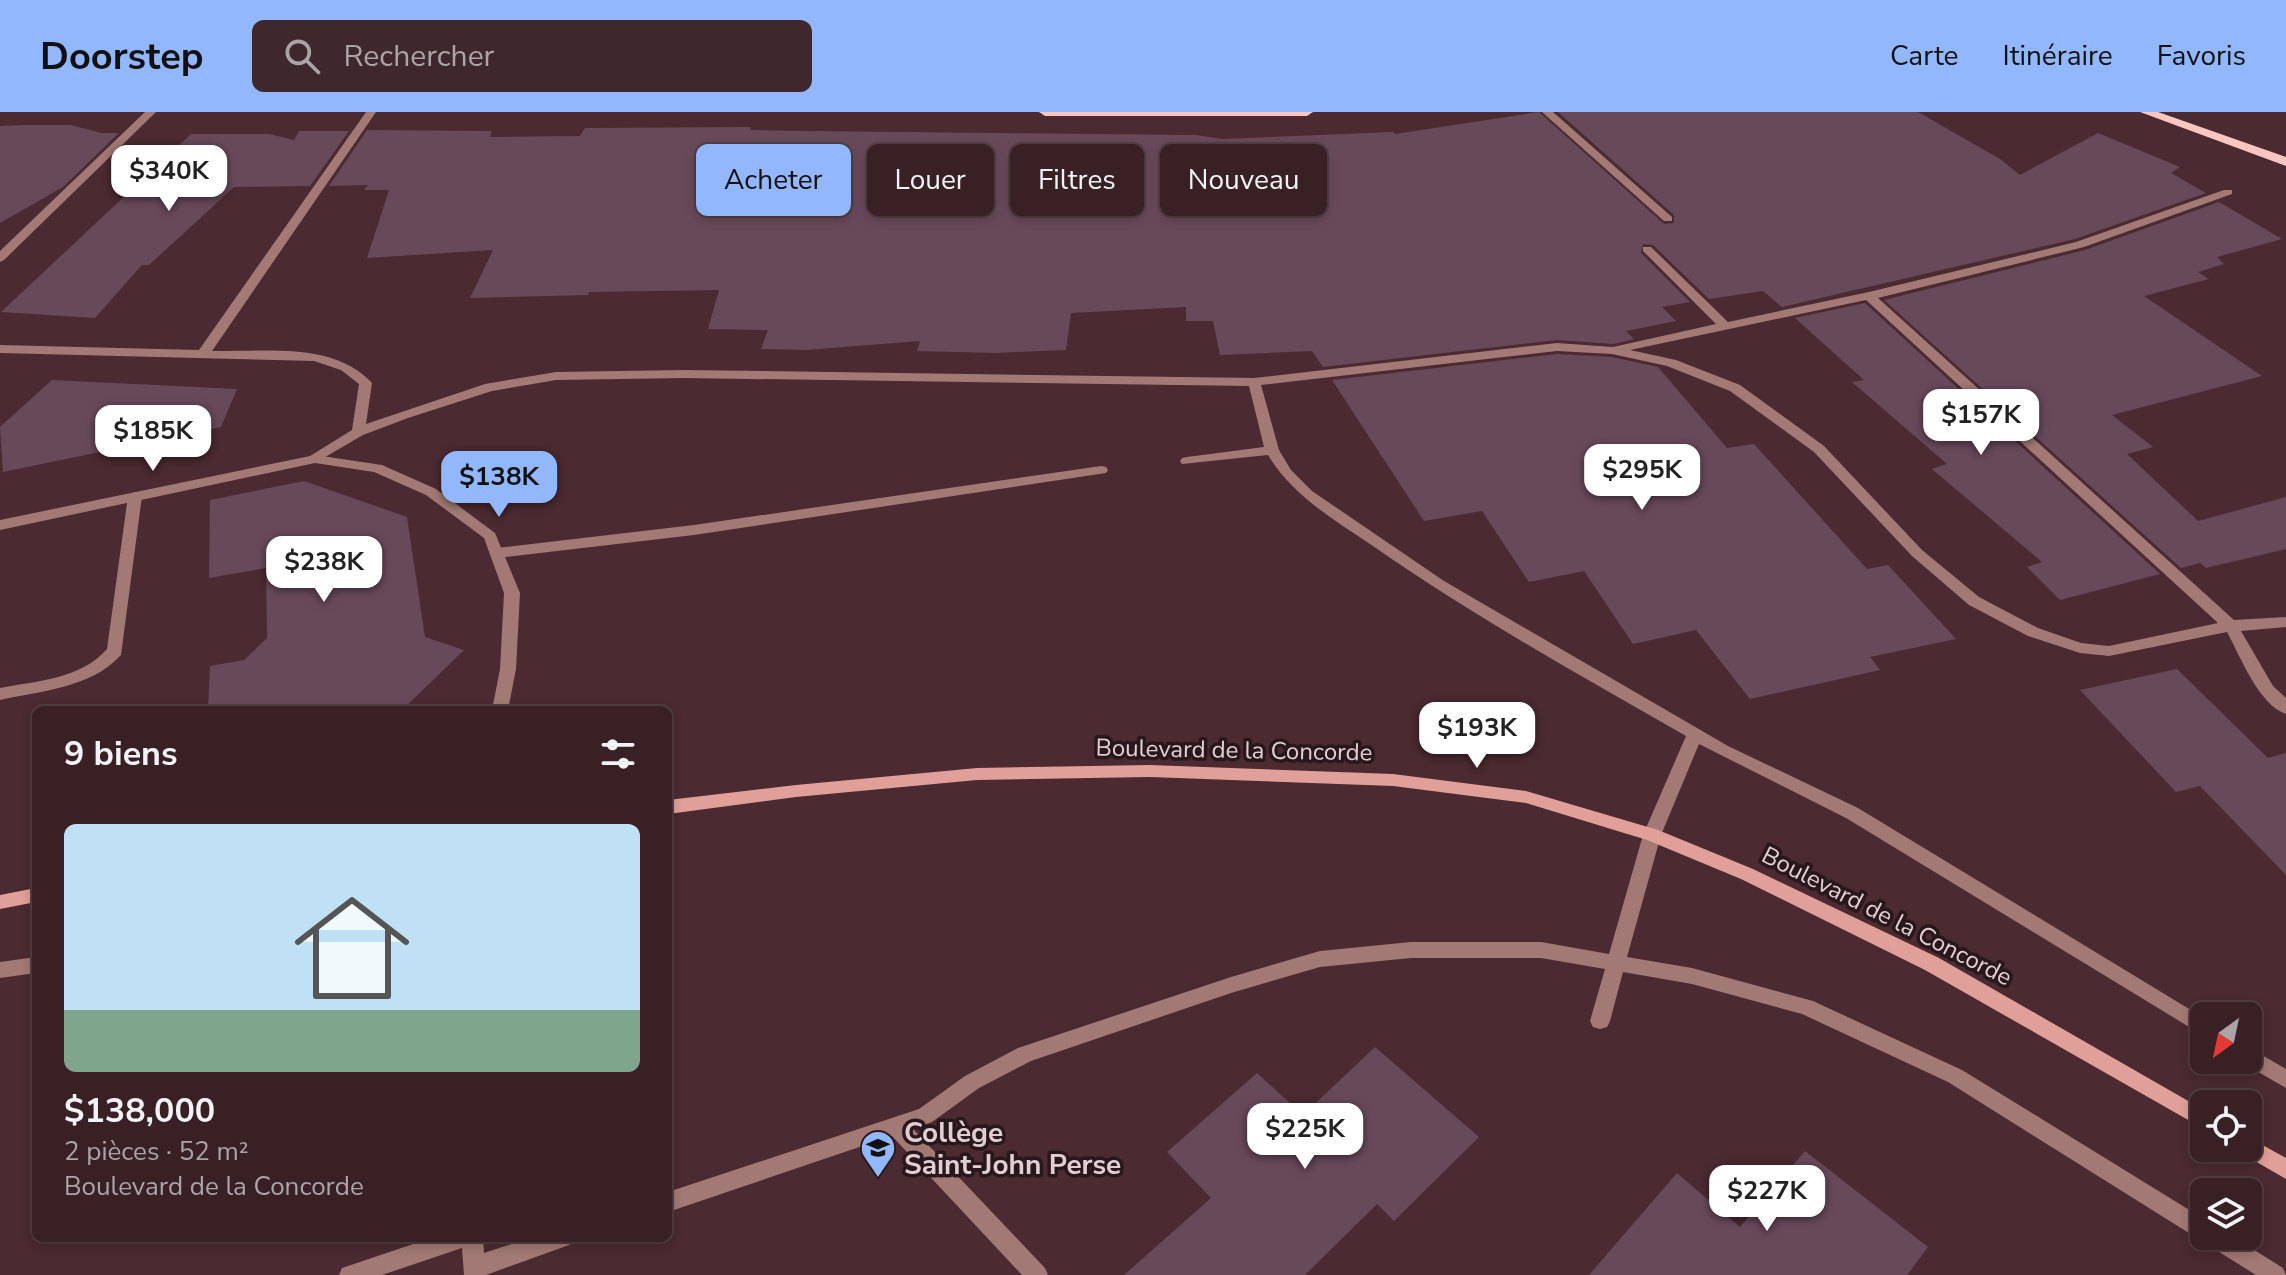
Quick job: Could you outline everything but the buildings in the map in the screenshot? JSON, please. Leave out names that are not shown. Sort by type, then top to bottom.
[{"type":"main road","points":[[1045,112],[1307,112]]},
{"type":"main road","points":[[2146,112],[2286,162]]},
{"type":"main road","points":[[2174,112],[2261,152]]},
{"type":"main road","name":"Boulevard de la Concorde","points":[[672,806],[977,774],[1150,771],[1408,782],[1526,797],[1652,835],[1747,874],[1932,964],[2190,1112]]},
{"type":"main road","points":[[0,902],[32,896]]},
{"type":"main road","points":[[2262,1154],[2286,1169]]},
{"type":"street","points":[[0,258],[151,112]]},
{"type":"street","points":[[203,354],[371,112]]},
{"type":"street","points":[[1547,112],[1668,219]]},
{"type":"street","points":[[1612,350],[1727,328],[2080,245],[2228,192]]},
{"type":"street","points":[[1647,249],[1727,328]]},
{"type":"street","points":[[1869,296],[2231,626],[2267,690],[2286,708]]},
{"type":"street","points":[[315,459],[358,432],[490,387],[556,376],[684,374],[1254,382],[1557,347],[1612,350],[1671,363],[1735,388],[1819,449],[1917,553],[1974,601],[2033,632],[2080,648],[2109,651],[2231,626],[2286,622]]},
{"type":"street","points":[[0,349],[315,357],[346,367],[366,383],[358,432]]},
{"type":"street","points":[[1254,382],[1272,450],[1286,473],[1307,494],[1439,585],[1695,734],[1852,813],[2190,1019]]},
{"type":"street","points":[[1187,461],[1272,450]]},
{"type":"street","points":[[0,525],[315,459],[377,468],[431,492],[490,536],[512,593],[508,669],[501,706]]},
{"type":"street","points":[[497,553],[694,530],[1101,470]]},
{"type":"street","points":[[0,694],[89,673],[110,660],[115,651],[135,496]]},
{"type":"street","points":[[1600,1021],[1652,835],[1695,734]]},
{"type":"street","points":[[672,1201],[925,1116],[972,1082],[1025,1054],[1231,985],[1320,959],[1411,950],[1541,950],[1692,976],[1806,1007],[1955,1076],[2190,1222]]},
{"type":"street","points":[[0,970],[32,966]]},
{"type":"street","points":[[2262,1064],[2286,1079]]},
{"type":"street","points":[[897,1127],[1037,1275]]},
{"type":"street","points":[[350,1275],[450,1242]]},
{"type":"street","points":[[472,1242],[475,1271],[551,1242]]},
{"type":"street","points":[[2235,1250],[2275,1275]]},
{"type":"place","name":"Collège Saint-John Perse","points":[[878,1179]]}]
